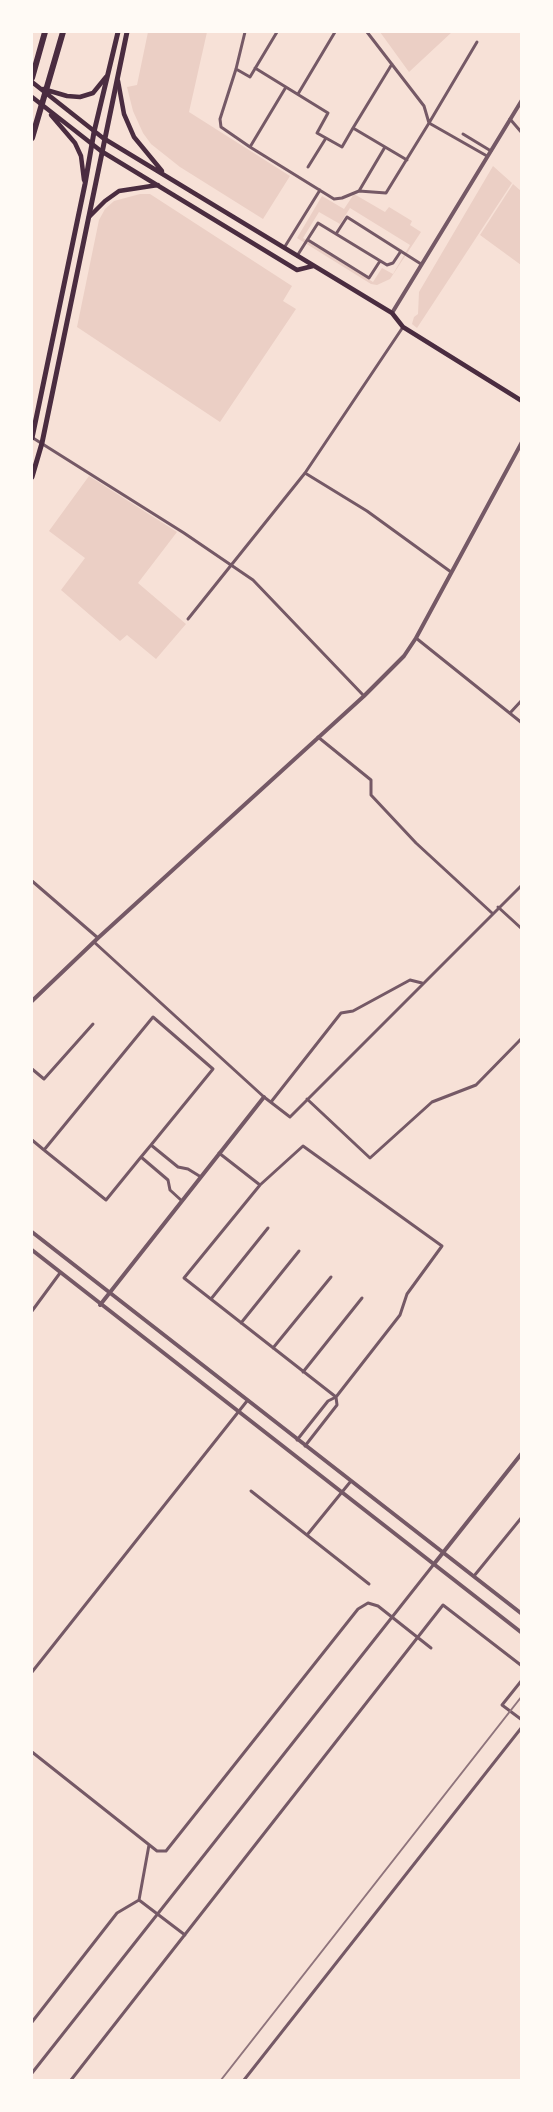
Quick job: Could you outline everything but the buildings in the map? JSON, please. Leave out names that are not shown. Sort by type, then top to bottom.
[{"type":"highway","points":[[32,77],[45,32]]},
{"type":"highway","points":[[32,138],[63,32]]},
{"type":"main road","points":[[32,437],[94,132],[118,32]]},
{"type":"main road","points":[[32,477],[42,443],[103,138],[127,32]]},
{"type":"main road","points":[[40,88],[67,96],[80,97],[93,93],[108,75]]},
{"type":"main road","points":[[117,76],[124,114],[134,137],[165,176]]},
{"type":"main road","points":[[32,77],[40,88],[103,138],[392,313],[403,327],[522,401]]},
{"type":"main road","points":[[32,97],[101,151],[297,270],[313,266]]},
{"type":"main road","points":[[45,108],[75,143],[81,156],[85,184]]},
{"type":"main road","points":[[87,219],[119,191],[159,185]]},
{"type":"street","points":[[245,32],[220,119],[221,127],[334,199],[358,191],[386,193],[477,42]]},
{"type":"street","points":[[236,69],[250,77],[277,32]]},
{"type":"street","points":[[298,94],[335,32]]},
{"type":"street","points":[[367,32],[424,106],[429,123],[487,156]]},
{"type":"street","points":[[255,68],[328,113],[316,133],[342,147],[392,64]]},
{"type":"street","points":[[250,147],[286,87]]},
{"type":"street","points":[[392,313],[522,100]]},
{"type":"street","points":[[510,119],[522,133]]},
{"type":"street","points":[[353,128],[407,160]]},
{"type":"street","points":[[463,134],[491,151]]},
{"type":"street","points":[[308,167],[326,138]]},
{"type":"street","points":[[358,191],[385,147]]},
{"type":"street","points":[[284,248],[320,190]]},
{"type":"street","points":[[336,234],[347,217],[421,264]]},
{"type":"street","points":[[297,256],[318,224],[390,266],[401,251]]},
{"type":"street","points":[[308,240],[369,278],[380,261]]},
{"type":"street","points":[[188,619],[305,473],[403,327]]},
{"type":"street","points":[[32,437],[253,580],[364,696]]},
{"type":"street","points":[[32,1001],[93,942],[364,696],[404,656],[416,638],[522,442]]},
{"type":"street","points":[[305,473],[367,511],[451,572]]},
{"type":"street","points":[[416,638],[522,723]]},
{"type":"street","points":[[510,713],[522,700]]},
{"type":"street","points":[[318,737],[370,780],[371,795],[416,843],[492,913]]},
{"type":"street","points":[[32,880],[98,938]]},
{"type":"street","points":[[93,942],[264,1097],[290,1117],[522,885]]},
{"type":"street","points":[[498,907],[522,929]]},
{"type":"street","points":[[271,1102],[341,1013],[354,1011],[410,981],[422,984]]},
{"type":"street","points":[[32,1140],[44,1150],[106,1200],[213,1069],[153,1017],[44,1150]]},
{"type":"street","points":[[32,1069],[44,1079],[93,1024]]},
{"type":"street","points":[[307,1099],[370,1158],[432,1102],[476,1085],[522,1038]]},
{"type":"street","points":[[100,1305],[264,1097]]},
{"type":"street","points":[[151,1145],[178,1167],[188,1169],[201,1177]]},
{"type":"street","points":[[297,1440],[328,1401],[336,1397],[400,1315],[407,1294],[442,1246],[303,1146],[260,1185],[184,1278],[336,1397],[337,1405],[305,1446]]},
{"type":"street","points":[[219,1153],[260,1185]]},
{"type":"street","points":[[141,1157],[168,1180],[170,1190],[182,1201]]},
{"type":"street","points":[[211,1299],[268,1228]]},
{"type":"street","points":[[32,1232],[522,1614]]},
{"type":"street","points":[[32,1250],[522,1633]]},
{"type":"street","points":[[241,1323],[299,1251]]},
{"type":"street","points":[[32,1311],[60,1273]]},
{"type":"street","points":[[273,1348],[331,1277]]},
{"type":"street","points":[[303,1372],[362,1298]]},
{"type":"street","points":[[32,1672],[247,1401]]},
{"type":"street","points":[[32,2073],[522,1453]]},
{"type":"street","points":[[307,1535],[351,1481]]},
{"type":"street","points":[[251,1491],[369,1584]]},
{"type":"street","points":[[474,1576],[522,1517]]},
{"type":"street","points":[[32,1752],[157,1851],[165,1851],[357,1609],[368,1603],[378,1606],[431,1648]]},
{"type":"street","points":[[71,2080],[443,1605],[522,1666]]},
{"type":"street","points":[[522,1680],[502,1705],[522,1720]]},
{"type":"street","points":[[243,2080],[522,1727]]},
{"type":"street","points":[[32,2022],[117,1913],[139,1900],[149,1845]]},
{"type":"street","points":[[139,1900],[185,1935]]},
{"type":"shaded area","points":[[148,32],[207,32],[189,112],[290,176],[263,219],[180,167],[151,144],[143,133],[133,111],[127,87],[137,85]]},
{"type":"shaded area","points":[[380,32],[452,32],[409,72]]},
{"type":"shaded area","points":[[493,166],[512,183],[417,328],[412,324],[414,317],[418,314],[419,292]]},
{"type":"shaded area","points":[[513,184],[521,191],[521,265],[480,235]]},
{"type":"shaded area","points":[[140,194],[150,194],[292,286],[283,301],[296,309],[220,422],[77,327],[99,220],[105,209],[114,201]]},
{"type":"shaded area","points":[[354,194],[385,212],[389,207],[412,221],[410,225],[421,232],[390,279],[377,285],[371,284],[297,238],[322,196],[344,209]],"holes":[[[350,208],[410,245],[393,274],[382,268],[373,282],[303,238],[319,212],[340,224]]]},
{"type":"shaded area","points":[[89,476],[177,532],[138,583],[186,624],[156,659],[127,635],[120,641],[61,590],[85,558],[49,531]]},
{"type":"railway","points":[[221,2080],[522,1696]]}]
